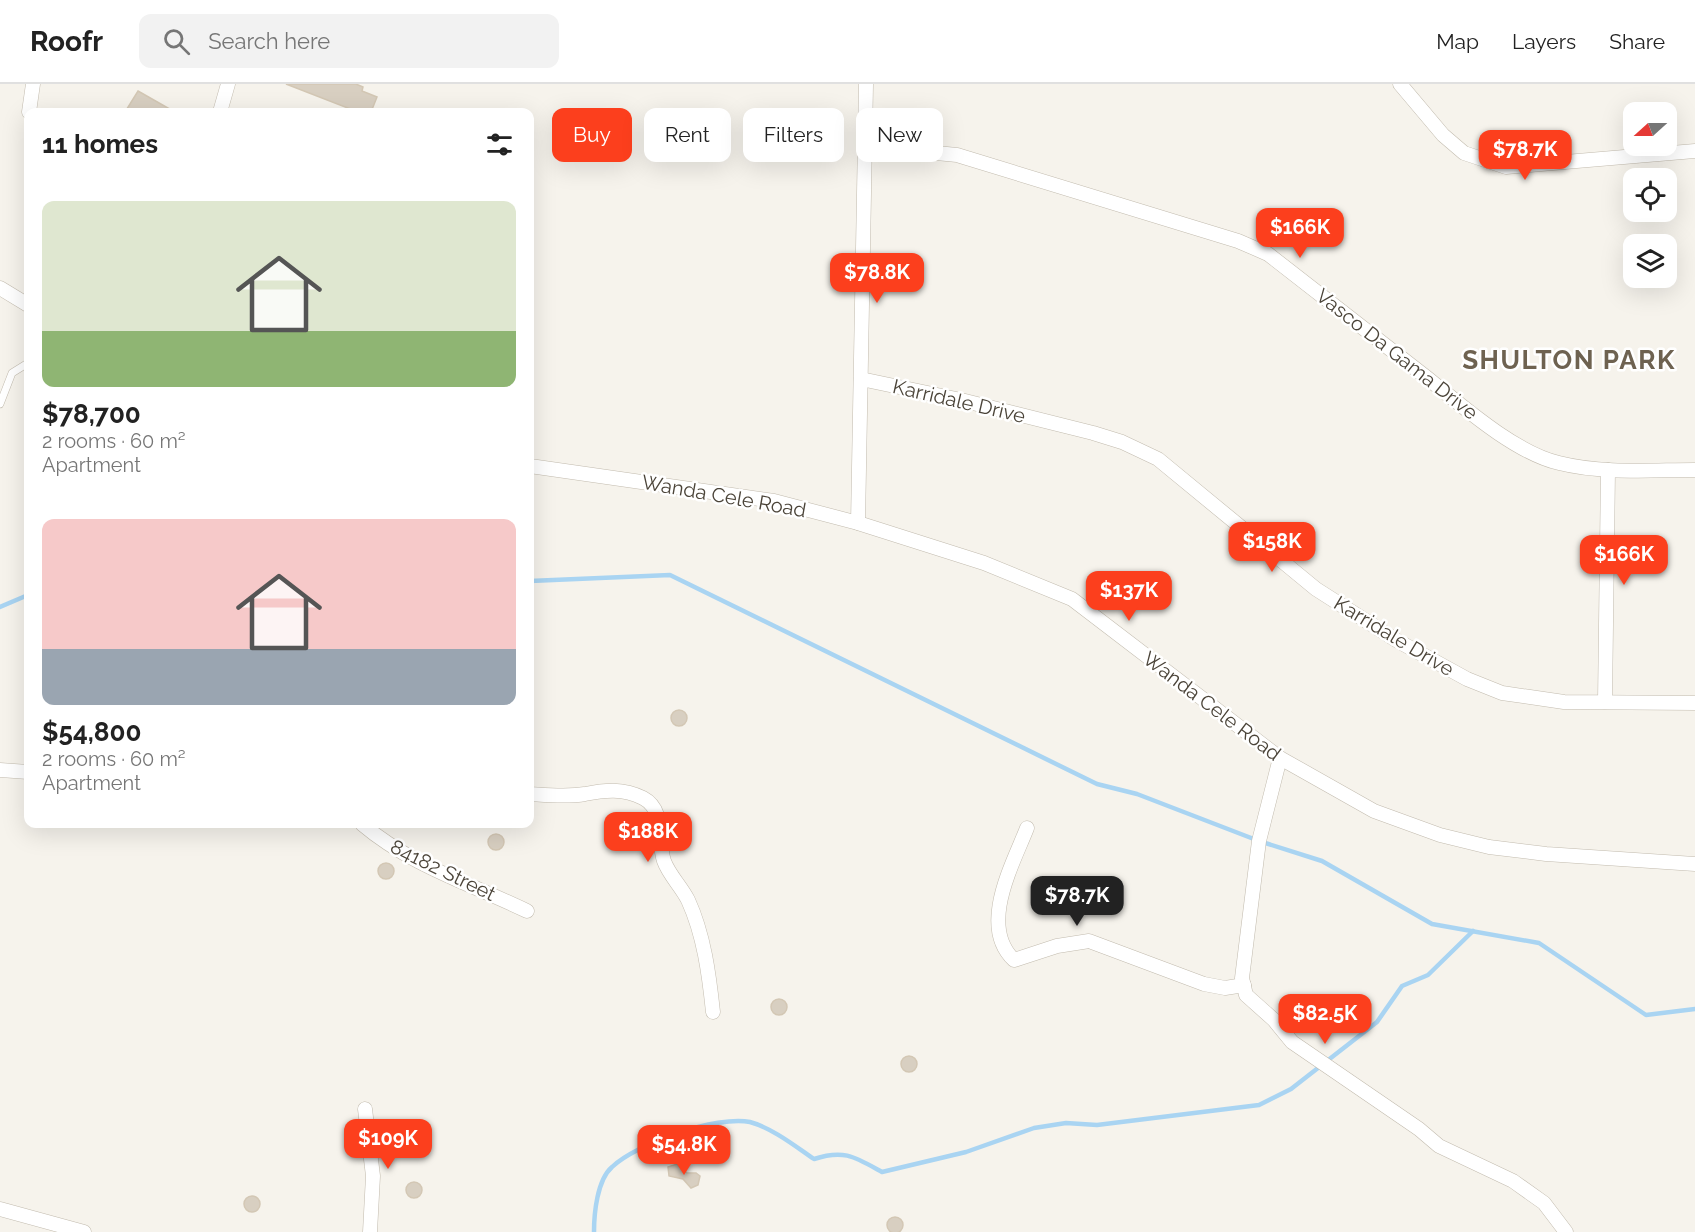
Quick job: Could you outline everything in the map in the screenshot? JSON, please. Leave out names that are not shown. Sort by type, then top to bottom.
[{"type":"street","points":[[30,108],[33,84]]},
{"type":"street","points":[[221,108],[228,84]]},
{"type":"street","points":[[865,108],[866,84]]},
{"type":"street","points":[[1400,84],[1443,135],[1464,153],[1506,167],[1695,152]]},
{"type":"street","name":"Vasco Da Gama Drive","points":[[943,154],[957,155],[1239,241],[1268,254],[1508,439],[1557,463],[1608,470],[1695,470]]},
{"type":"street","points":[[858,523],[864,162]]},
{"type":"street","points":[[0,288],[24,303]]},
{"type":"street","name":"Karridale Drive","points":[[861,379],[961,400],[1122,442],[1158,459],[1316,589],[1396,640],[1467,679],[1502,693],[1533,699],[1695,703]]},
{"type":"street","name":"Wanda Cele Road","points":[[534,467],[774,501],[858,523],[1031,580],[1071,599],[1280,758],[1374,810],[1440,835],[1490,847],[1546,854],[1695,864]]},
{"type":"street","points":[[1605,702],[1608,470]]},
{"type":"street","points":[[1280,758],[1259,842],[1242,978],[1246,995],[1274,1020],[1292,1042],[1419,1129],[1439,1146],[1513,1181],[1544,1203],[1566,1232]]},
{"type":"street","points":[[0,770],[24,772]]},
{"type":"street","points":[[534,794],[576,795],[599,790],[621,791],[633,794],[651,804],[661,831],[662,857],[688,901],[698,930],[708,971],[713,1012]]},
{"type":"street","name":"84182 Street","points":[[367,828],[386,844],[413,859],[527,911]]},
{"type":"street","points":[[1028,828],[1000,905],[999,922],[1004,945],[1014,960],[1057,946],[1089,941],[1204,984],[1225,988],[1244,985]]},
{"type":"street","points":[[365,1109],[373,1176],[370,1232]]},
{"type":"street","points":[[0,1209],[84,1232]]},
{"type":"lane","points":[[0,404],[12,373],[24,366]]},
{"type":"building","points":[[286,84],[356,84],[363,87],[362,91],[377,97],[373,108],[348,108]]},
{"type":"building","points":[[138,91],[168,108],[127,108]]},
{"type":"building","points":[[679,710],[685,712],[687,718],[685,724],[679,726],[673,724],[671,718],[673,712]]},
{"type":"building","points":[[496,834],[502,836],[504,842],[502,848],[496,850],[490,848],[488,842],[490,836]]},
{"type":"building","points":[[386,863],[392,865],[394,871],[392,877],[386,879],[380,877],[378,871],[380,865]]},
{"type":"building","points":[[779,999],[785,1001],[787,1007],[785,1013],[779,1015],[773,1013],[771,1007],[773,1001]]},
{"type":"building","points":[[909,1056],[915,1058],[917,1064],[915,1070],[909,1072],[903,1070],[901,1064],[903,1058]]},
{"type":"building","points":[[677,1164],[687,1173],[696,1173],[700,1176],[698,1185],[691,1188],[683,1179],[669,1176],[668,1167]]},
{"type":"building","points":[[414,1182],[420,1184],[422,1190],[420,1196],[414,1198],[408,1196],[406,1190],[408,1184]]},
{"type":"building","points":[[252,1196],[258,1198],[260,1204],[258,1210],[252,1212],[246,1210],[244,1204],[246,1198]]},
{"type":"building","points":[[895,1217],[901,1219],[903,1225],[901,1231],[895,1233],[889,1231],[887,1225],[889,1219]]},
{"type":"waterway","points":[[534,581],[670,575],[1097,784],[1137,794],[1259,841],[1322,861],[1432,924],[1539,943],[1646,1015],[1695,1009]]},
{"type":"waterway","points":[[0,607],[24,597]]},
{"type":"waterway","points":[[594,1232],[600,1189],[612,1167],[623,1158],[658,1141],[678,1133],[718,1123],[750,1122],[775,1133],[814,1159],[833,1155],[849,1156],[882,1172],[966,1152],[1034,1128],[1066,1123],[1097,1125],[1259,1105],[1291,1089],[1377,1022],[1402,986],[1428,975],[1473,931]]},
{"type":"district","name":"SHULTON PARK","points":[[1569,360]]}]
